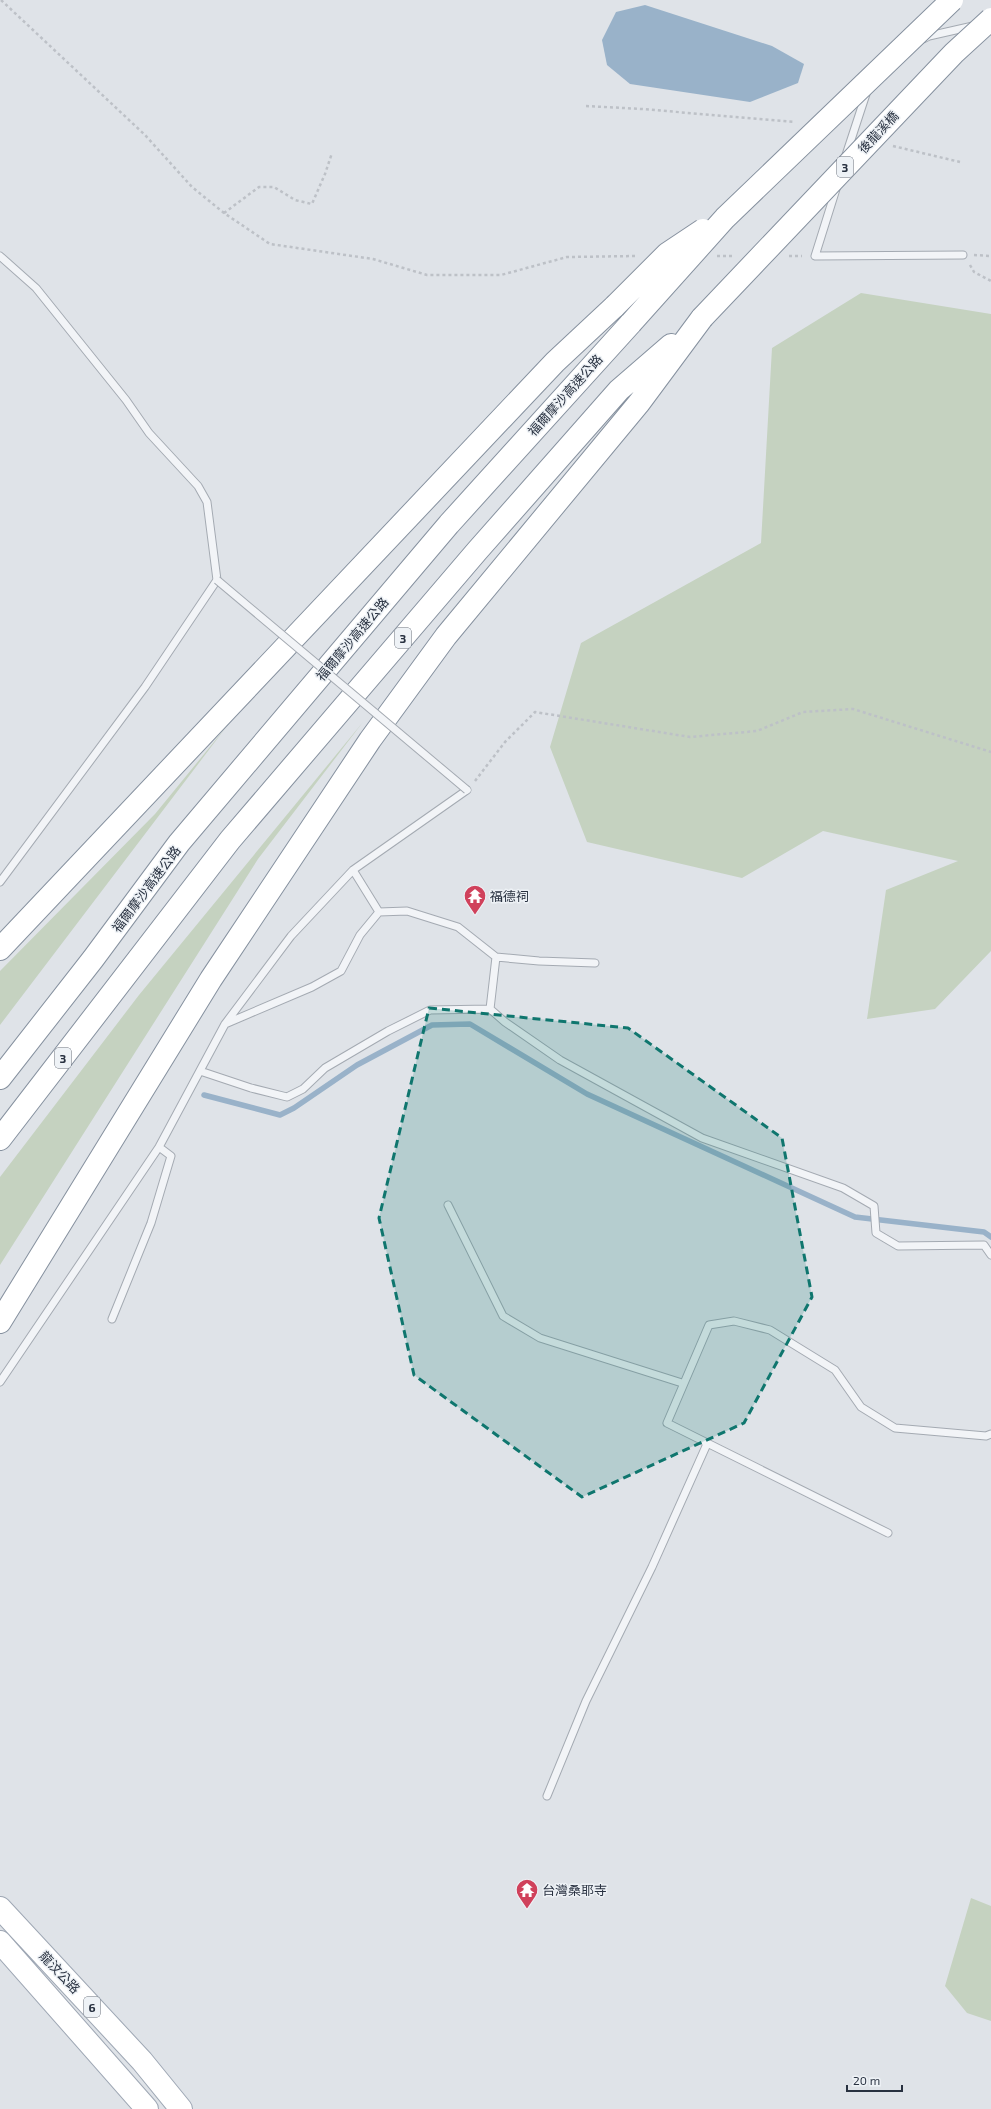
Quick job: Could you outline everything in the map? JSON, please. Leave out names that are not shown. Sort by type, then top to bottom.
[{"type":"main road","points":[[0,949],[555,362],[615,306],[667,254],[690,238],[725,218],[952,0]]},
{"type":"main road","name":"後龍溪橋","points":[[702,318],[954,53],[991,19]]},
{"type":"main road","name":"福爾摩沙高速公路","points":[[0,1078],[93,959],[179,843],[449,524],[725,218]]},
{"type":"main road","points":[[0,1322],[211,979],[370,740],[446,636],[639,403],[702,318]]},
{"type":"main road","name":"3","points":[[0,1139],[230,840],[477,551],[619,390],[702,318]]},
{"type":"main road","name":"龍汶公路","points":[[0,1908],[142,2061],[181,2109]]},
{"type":"main road","name":"龍汶公路","points":[[0,1942],[147,2109]]},
{"type":"main road","points":[[120,2077],[142,2061]]},
{"type":"lane","points":[[964,255],[815,256],[876,64],[929,36],[991,22]]},
{"type":"lane","points":[[0,256],[36,288],[126,400],[149,433],[198,486],[207,502],[217,580],[145,687],[0,882]]},
{"type":"lane","points":[[0,1382],[159,1147],[225,1024],[291,936],[353,870],[467,790],[217,580]]},
{"type":"lane","points":[[353,870],[379,912]]},
{"type":"lane","points":[[225,1024],[312,987],[341,971],[360,935],[379,912],[407,911],[458,927],[496,956],[539,961],[595,963]]},
{"type":"lane","points":[[490,1008],[496,956]]},
{"type":"lane","points":[[200,1071],[287,1097],[303,1089],[325,1068],[388,1031],[430,1010],[490,1008],[504,1022],[560,1060],[702,1138],[844,1188],[874,1206],[876,1234],[898,1246],[984,1245],[991,1255]]},
{"type":"lane","points":[[112,1319],[151,1223],[171,1156],[159,1147]]},
{"type":"lane","points":[[448,1205],[503,1316],[540,1338],[682,1383]]},
{"type":"lane","points":[[888,1532],[666,1423],[682,1383],[709,1325],[734,1321],[770,1330],[835,1370],[861,1407],[895,1428],[986,1436],[991,1434]]},
{"type":"lane","points":[[547,1796],[586,1701],[652,1567],[707,1444]]},
{"type":"path","points":[[1,0],[145,135],[192,187],[224,213],[270,244],[373,259],[427,275],[501,275],[567,257],[639,256]]},
{"type":"path","points":[[586,106],[642,109],[802,123]]},
{"type":"path","points":[[892,145],[960,162]]},
{"type":"path","points":[[224,213],[259,187],[274,187],[295,200],[312,204],[332,153]]},
{"type":"path","points":[[964,255],[991,256]]},
{"type":"path","points":[[964,255],[974,272],[991,281]]},
{"type":"path","points":[[711,256],[735,256]]},
{"type":"path","points":[[783,256],[815,256]]},
{"type":"path","points":[[467,790],[505,742],[535,712],[690,737],[757,731],[803,712],[853,709],[991,752]]},
{"type":"highlighted area","points":[[429,1008],[628,1028],[782,1138],[812,1297],[744,1423],[582,1497],[414,1375],[379,1218]]},
{"type":"green space","points":[[861,293],[991,314],[991,951],[935,1009],[867,1019],[886,890],[958,861],[823,831],[742,878],[587,842],[550,747],[581,643],[761,543],[772,348]]},
{"type":"green space","points":[[363,722],[258,859],[0,1265],[0,1177],[139,995]]},
{"type":"green space","points":[[227,726],[0,1025],[0,971],[155,814]]},
{"type":"green space","points":[[971,1898],[991,1906],[991,2021],[967,2013],[945,1986]]},
{"type":"water","points":[[645,5],[772,46],[804,64],[798,83],[750,102],[630,84],[607,65],[602,40],[616,12]]},
{"type":"waterway","points":[[204,1095],[280,1115],[294,1108],[357,1065],[432,1025],[470,1024],[587,1094],[855,1217],[984,1232],[991,1237]]},
{"type":"place","name":"福德祠","points":[[475,916]]},
{"type":"place","name":"台灣桑耶寺","points":[[527,1910]]}]
